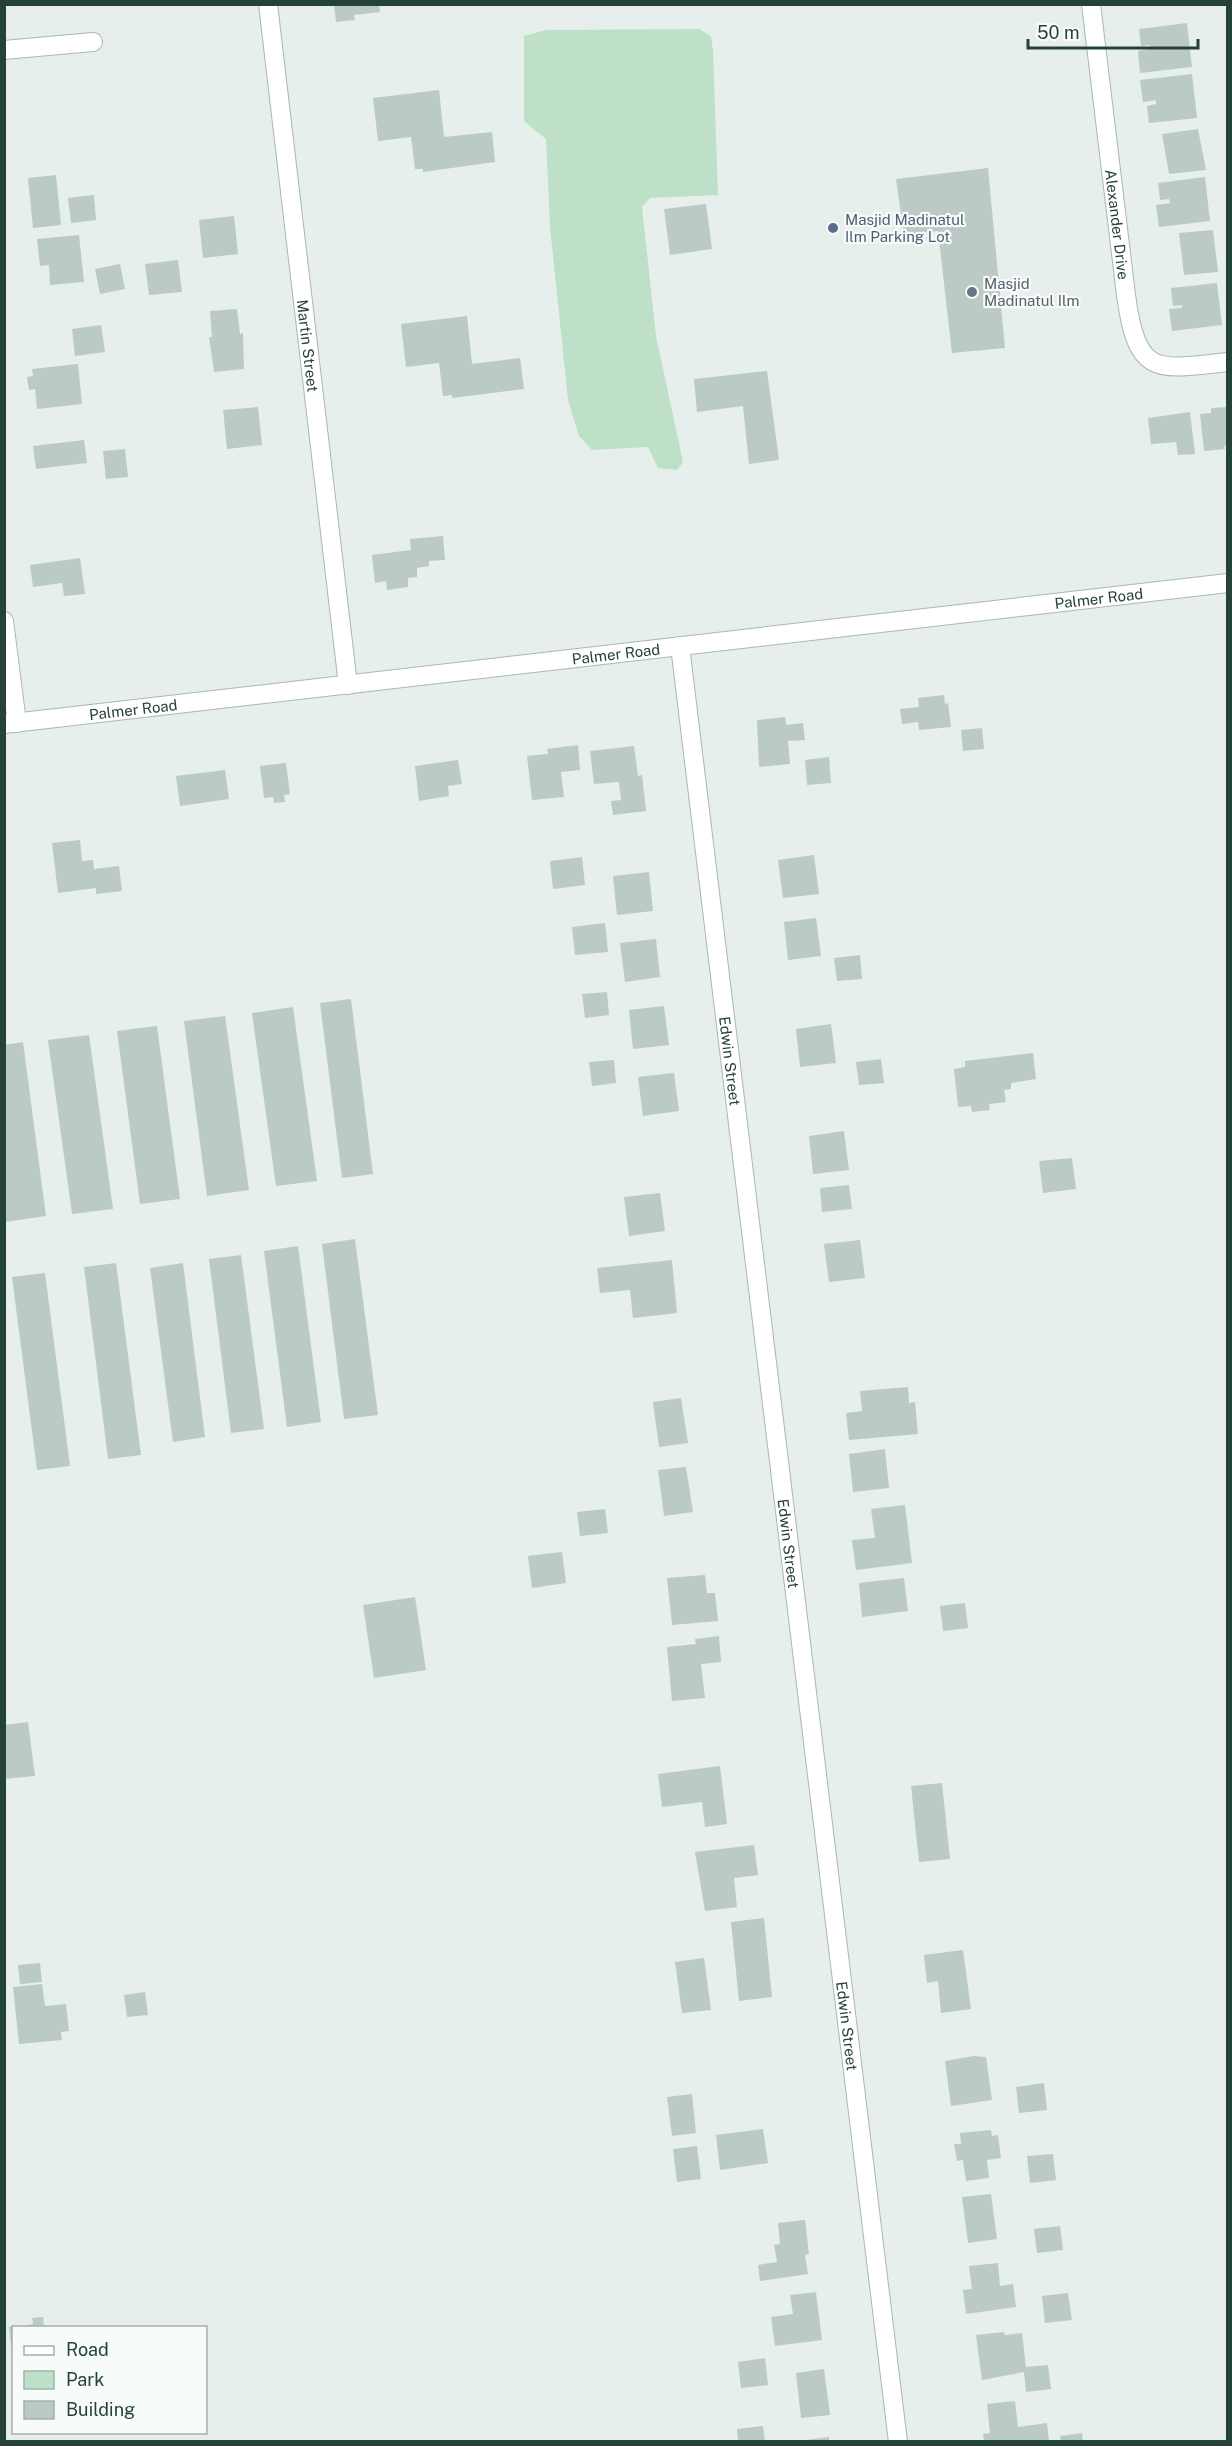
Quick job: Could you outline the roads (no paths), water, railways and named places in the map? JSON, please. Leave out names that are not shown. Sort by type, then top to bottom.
[{"type":"street","name":"Martin Street","points":[[268,4],[348,685]]},
{"type":"street","name":"Alexander Drive","points":[[1091,4],[1126,296],[1134,340],[1149,359],[1161,366],[1172,368],[1227,362]]},
{"type":"street","points":[[4,50],[93,42]]},
{"type":"street","name":"Palmer Road","points":[[10,724],[1227,583]]},
{"type":"street","points":[[4,621],[10,724]]},
{"type":"street","name":"Edwin Street","points":[[680,646],[898,2442]]},
{"type":"place","name":"Masjid Madinatul Ilm Parking Lot","points":[[833,228]]},
{"type":"place","name":"Masjid Madinatul Ilm","points":[[972,292]]}]
